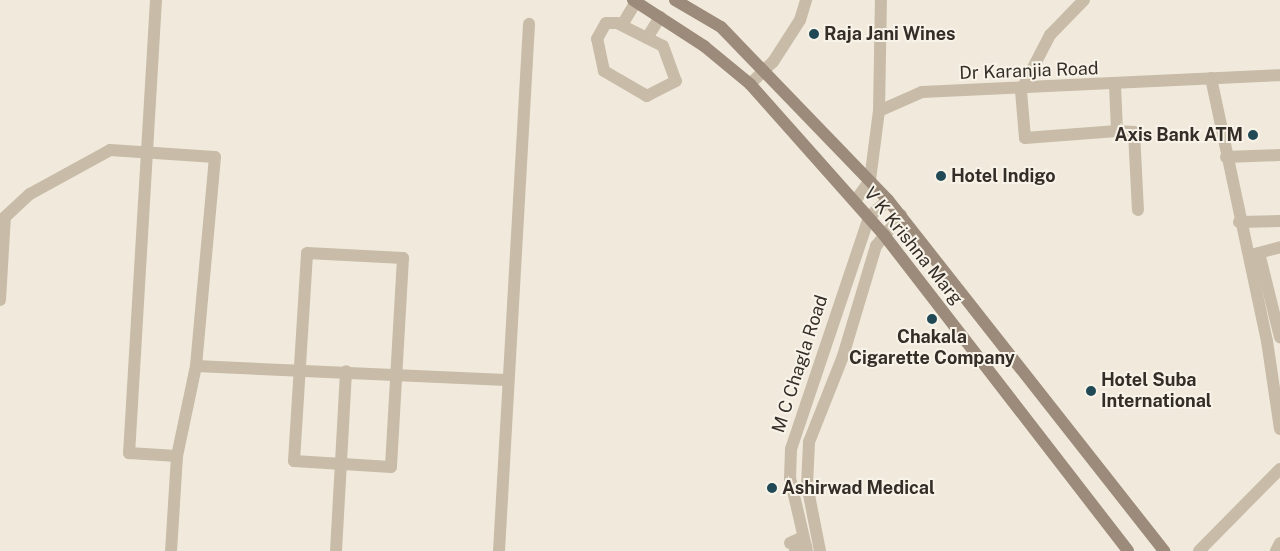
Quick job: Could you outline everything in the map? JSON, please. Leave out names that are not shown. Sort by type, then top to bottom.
[{"type":"main road","name":"V K Krishna Marg","points":[[675,0],[721,27],[766,71],[888,200],[1164,551]]},
{"type":"main road","name":"V K Krishna Marg","points":[[634,1],[704,46],[750,84],[884,235],[1128,551]]},
{"type":"street","points":[[156,0],[129,453],[177,456]]},
{"type":"street","points":[[750,84],[766,71],[800,20],[806,0]]},
{"type":"street","points":[[854,201],[870,180],[879,111],[881,0]]},
{"type":"street","points":[[1084,0],[1050,35],[1021,91],[1025,138],[1117,131],[1134,132],[1138,210]]},
{"type":"street","points":[[622,26],[634,1]]},
{"type":"street","points":[[647,38],[660,17]]},
{"type":"street","points":[[610,22],[647,38],[666,48],[677,78],[647,96],[602,68],[597,39],[600,27],[610,22]]},
{"type":"street","points":[[499,551],[506,380],[529,24]]},
{"type":"street","name":"Dr Karanjia Road","points":[[879,111],[922,92],[1021,91],[1280,75]]},
{"type":"street","points":[[1211,78],[1239,222],[1254,254],[1263,294],[1267,341],[1280,429]]},
{"type":"street","points":[[1115,85],[1117,131]]},
{"type":"street","points":[[0,300],[2,217],[30,194],[110,150],[215,156],[196,366],[177,456],[171,551]]},
{"type":"street","points":[[1226,157],[1280,154]]},
{"type":"street","name":"M C Chagla Road","points":[[800,546],[790,464],[798,427],[869,217],[888,200]]},
{"type":"street","points":[[820,551],[806,467],[813,432],[843,356],[876,246],[901,215]]},
{"type":"street","points":[[1239,222],[1280,221]]},
{"type":"street","points":[[1254,254],[1280,247]]},
{"type":"street","points":[[306,253],[403,258],[391,467],[294,461],[300,368],[306,253]]},
{"type":"street","points":[[1263,294],[1280,337],[1267,341]]},
{"type":"street","points":[[196,366],[300,368],[506,380]]},
{"type":"street","points":[[336,551],[346,371]]},
{"type":"street","points":[[798,427],[813,432]]},
{"type":"street","points":[[790,464],[806,467]]},
{"type":"street","points":[[1199,551],[1280,469]]},
{"type":"street","points":[[1276,551],[1280,543]]},
{"type":"place","name":"Raja Jani Wines","points":[[814,34]]},
{"type":"place","name":"Axis Bank ATM","points":[[1253,135]]},
{"type":"place","name":"Hotel Indigo","points":[[941,176]]},
{"type":"place","name":"Chakala Cigarette Company","points":[[932,319]]},
{"type":"place","name":"Hotel Suba International","points":[[1091,391]]},
{"type":"place","name":"Ashirwad Medical","points":[[772,488]]}]
